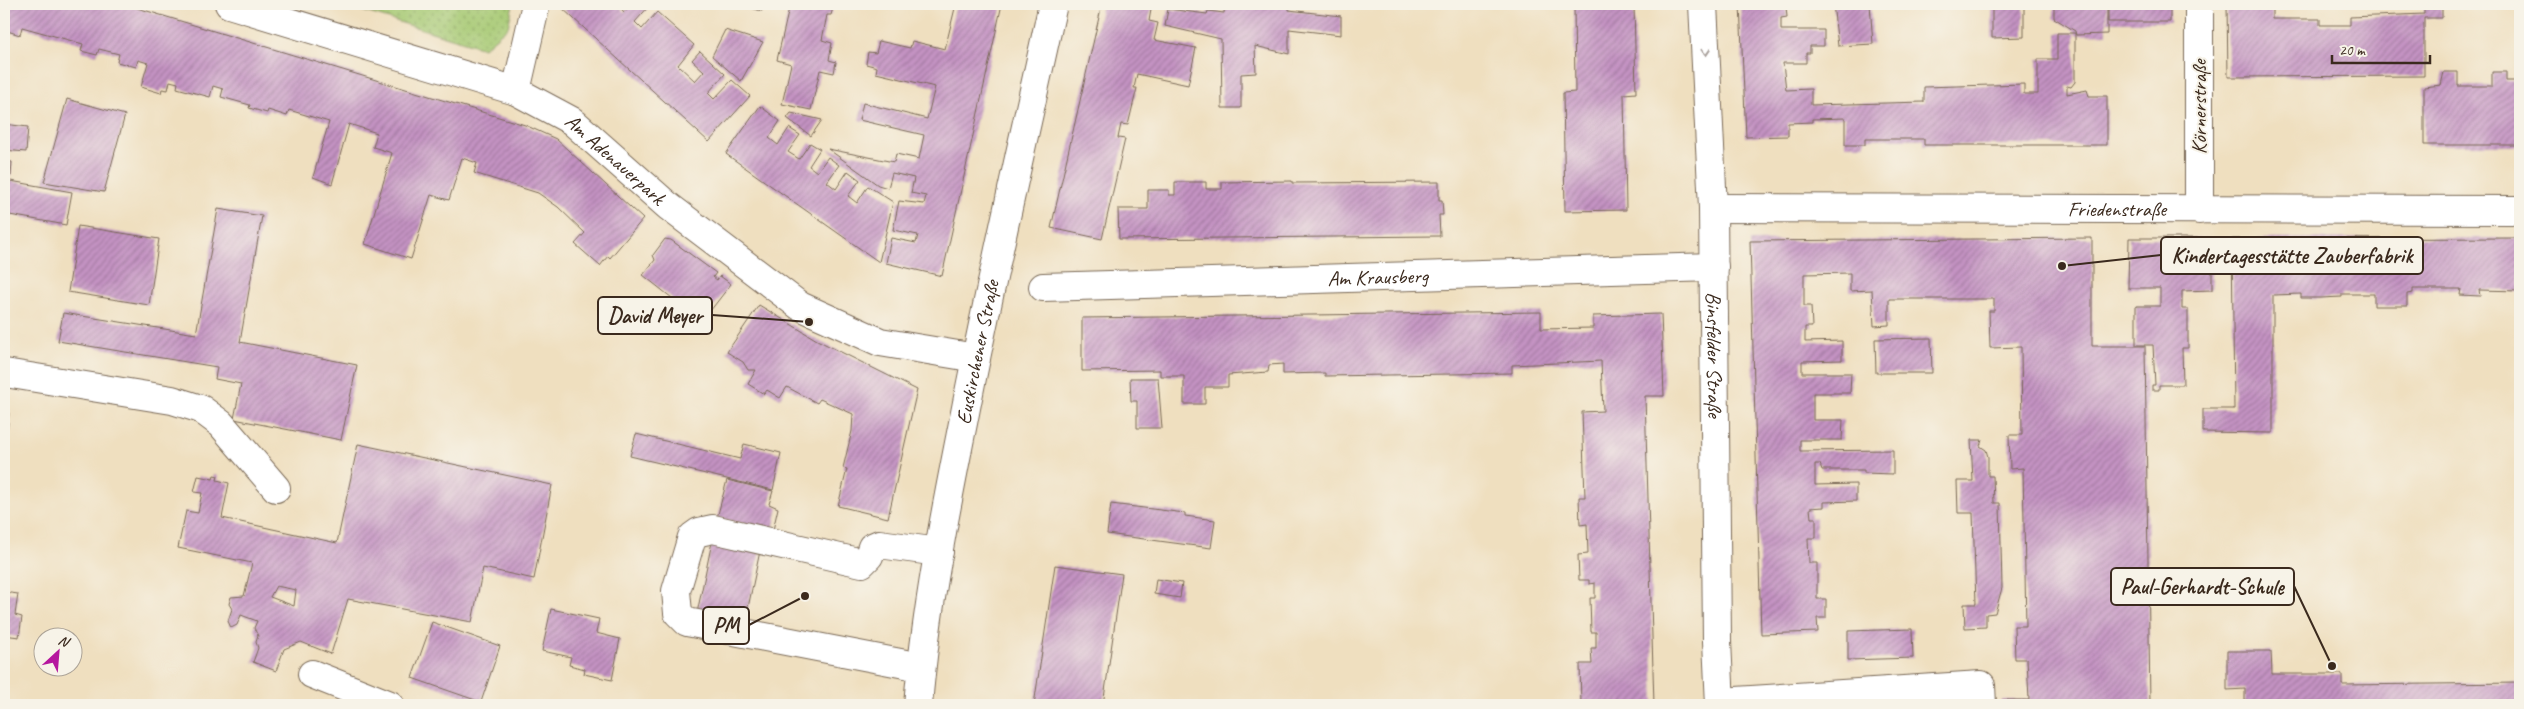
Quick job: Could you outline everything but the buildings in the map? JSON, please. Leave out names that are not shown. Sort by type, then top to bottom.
[{"type":"street","name":"Am Adenauerpark","points":[[229,4],[516,91],[572,122],[668,206],[800,306],[880,342],[976,358]]},
{"type":"street","points":[[516,91],[536,4]]},
{"type":"street","name":"Euskirchener Straße","points":[[918,705],[921,667],[939,552],[976,358],[1053,4]]},
{"type":"street","name":"Binsfelder Straße","points":[[1703,4],[1713,208],[1717,641],[1720,703]]},
{"type":"street","name":"Körnerstraße","points":[[2199,4],[2199,210]]},
{"type":"street","name":"Friedenstraße","points":[[1713,208],[2520,210]]},
{"type":"street","name":"Am Krausberg","points":[[1043,287],[1714,267]]},
{"type":"street","points":[[5,373],[172,400],[201,409],[221,424],[276,488]]},
{"type":"street","points":[[921,667],[687,622],[678,613],[676,591],[692,537],[699,532],[713,529],[862,563],[869,556],[872,547],[879,544],[939,552]]},
{"type":"street","points":[[312,674],[390,705]]},
{"type":"street","points":[[1720,703],[1981,685],[1982,705]]},
{"type":"green space","points":[[340,4],[513,4],[508,27],[484,48]]},
{"type":"place","name":"Kindertagesstätte Zauberfabrik","points":[[2062,266]]},
{"type":"place","name":"David Meyer","points":[[809,322]]},
{"type":"place","name":"PM","points":[[805,596]]},
{"type":"place","name":"Paul-Gerhardt-Schule","points":[[2332,666]]}]
